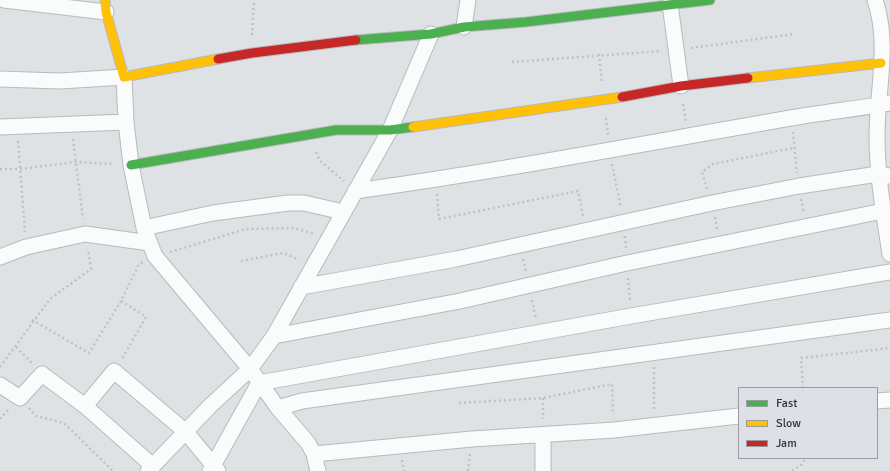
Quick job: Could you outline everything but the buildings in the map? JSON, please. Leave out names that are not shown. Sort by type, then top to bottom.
[{"type":"street","points":[[4,0],[105,6],[124,77],[126,122],[131,165],[144,228],[152,250],[250,369],[278,408],[305,439],[314,454],[318,471]]},
{"type":"street","points":[[464,27],[468,0]]},
{"type":"street","points":[[0,79],[60,80],[124,77],[252,53],[372,38],[431,34],[464,27],[526,22],[710,0]]},
{"type":"street","points":[[875,0],[880,14],[883,34],[881,63],[884,104],[883,211],[890,254]]},
{"type":"street","points":[[670,4],[681,86]]},
{"type":"street","points":[[0,385],[20,398],[42,374],[85,406],[151,468],[250,369],[274,336],[327,238],[390,130],[431,34]]},
{"type":"street","points":[[131,165],[336,130],[390,130],[604,100],[681,86],[881,63]]},
{"type":"street","points":[[355,191],[436,180],[610,151],[792,118],[884,104]]},
{"type":"street","points":[[0,127],[126,122]]},
{"type":"street","points":[[301,287],[456,259],[712,203],[799,186],[884,175]]},
{"type":"street","points":[[144,228],[213,213],[288,203],[304,203],[343,212]]},
{"type":"street","points":[[274,336],[530,286],[627,263],[883,211]]},
{"type":"street","points":[[0,257],[26,247],[85,234],[152,250]]},
{"type":"street","points":[[259,383],[631,316],[890,272]]},
{"type":"street","points":[[278,408],[302,400],[890,320]]},
{"type":"street","points":[[85,406],[114,371],[186,432],[214,469],[259,383]]},
{"type":"street","points":[[878,401],[890,400]]},
{"type":"street","points":[[314,454],[472,439],[543,436],[614,430],[738,416]]},
{"type":"street","points":[[543,436],[543,471]]},
{"type":"path","points":[[252,53],[254,0]]},
{"type":"path","points":[[512,62],[599,54],[675,50],[794,34]]},
{"type":"path","points":[[599,54],[610,151],[623,222],[631,316]]},
{"type":"path","points":[[681,86],[688,137]]},
{"type":"path","points":[[0,367],[16,347],[32,320],[50,298],[91,269],[71,125]]},
{"type":"path","points":[[17,126],[26,247]]},
{"type":"path","points":[[308,135],[320,161],[355,191]]},
{"type":"path","points":[[720,244],[712,203],[702,172],[713,164],[793,148],[806,226]]},
{"type":"path","points":[[0,170],[21,169],[76,162],[131,165]]},
{"type":"path","points":[[436,180],[439,219],[578,191],[586,230]]},
{"type":"path","points":[[32,320],[88,353],[121,301],[139,264],[152,250],[246,229],[294,228],[327,238]]},
{"type":"path","points":[[519,245],[530,286],[538,333]]},
{"type":"path","points":[[241,261],[283,254],[313,265]]},
{"type":"path","points":[[114,371],[146,317],[121,301]]},
{"type":"path","points":[[16,347],[42,374]]},
{"type":"path","points":[[803,387],[801,358],[890,348]]},
{"type":"path","points":[[654,352],[654,425]]},
{"type":"path","points":[[460,403],[543,398],[612,384],[614,430]]},
{"type":"path","points":[[20,398],[36,416],[64,423],[113,471]]},
{"type":"path","points":[[543,398],[543,436]]},
{"type":"path","points":[[792,471],[801,465],[805,459]]},
{"type":"traffic: fast","points":[[356,40],[431,34],[464,27],[526,22],[710,0]]},
{"type":"traffic: fast","points":[[131,165],[336,130],[390,130],[413,127]]},
{"type":"traffic: slow","points":[[105,0],[106,12],[124,77],[218,59]]},
{"type":"traffic: slow","points":[[748,78],[881,63]]},
{"type":"traffic: slow","points":[[413,127],[622,97]]},
{"type":"traffic: jam","points":[[218,59],[252,53],[356,40]]},
{"type":"traffic: jam","points":[[622,97],[681,86],[748,78]]}]
